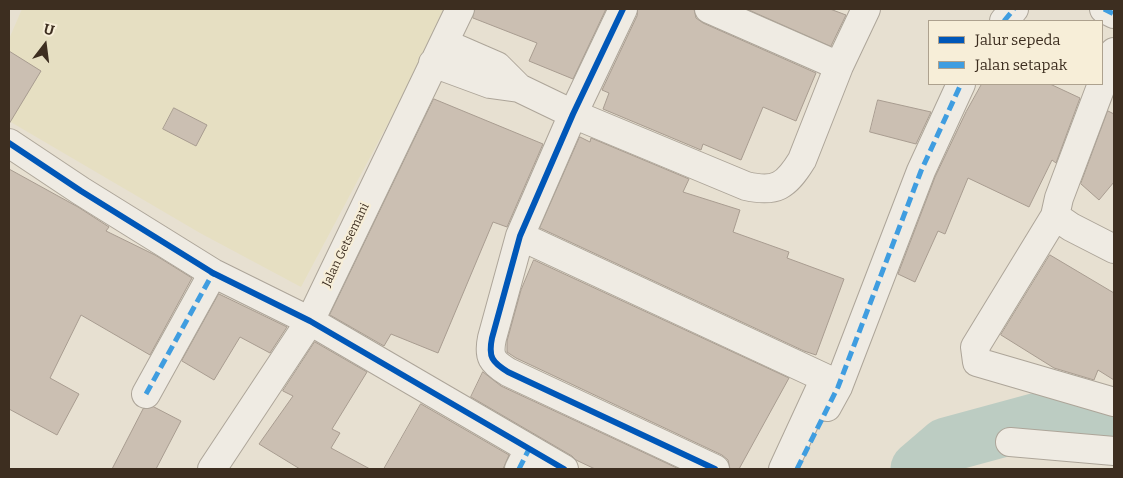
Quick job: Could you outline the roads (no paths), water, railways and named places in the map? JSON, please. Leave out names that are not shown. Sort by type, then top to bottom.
[{"type":"street","name":"Jalan Getsemani","points":[[212,469],[310,321],[460,9]]},
{"type":"street","points":[[623,9],[573,114],[520,236],[490,347],[491,356],[497,365],[715,469]]},
{"type":"street","points":[[709,9],[839,66]]},
{"type":"street","points":[[439,53],[497,66],[519,88],[573,114],[746,186],[764,190],[776,188],[799,165],[839,66],[866,9]]},
{"type":"street","points":[[1005,20],[1014,9]]},
{"type":"street","points":[[1104,9],[1114,14]]},
{"type":"street","points":[[1103,82],[1114,52]]},
{"type":"street","points":[[797,469],[838,387],[921,171],[961,85]]},
{"type":"street","points":[[1102,85],[1055,216],[975,347],[977,362],[1114,402]]},
{"type":"street","points":[[9,143],[81,191],[213,273],[310,321],[524,459],[564,469]]},
{"type":"street","points":[[1055,216],[1071,227],[1114,249]]},
{"type":"street","points":[[520,236],[825,378],[783,469]]},
{"type":"street","points":[[146,394],[213,273]]},
{"type":"street","points":[[1010,442],[1114,451]]},
{"type":"waterway","points":[[918,469],[946,445],[1038,420],[1114,432]]}]
